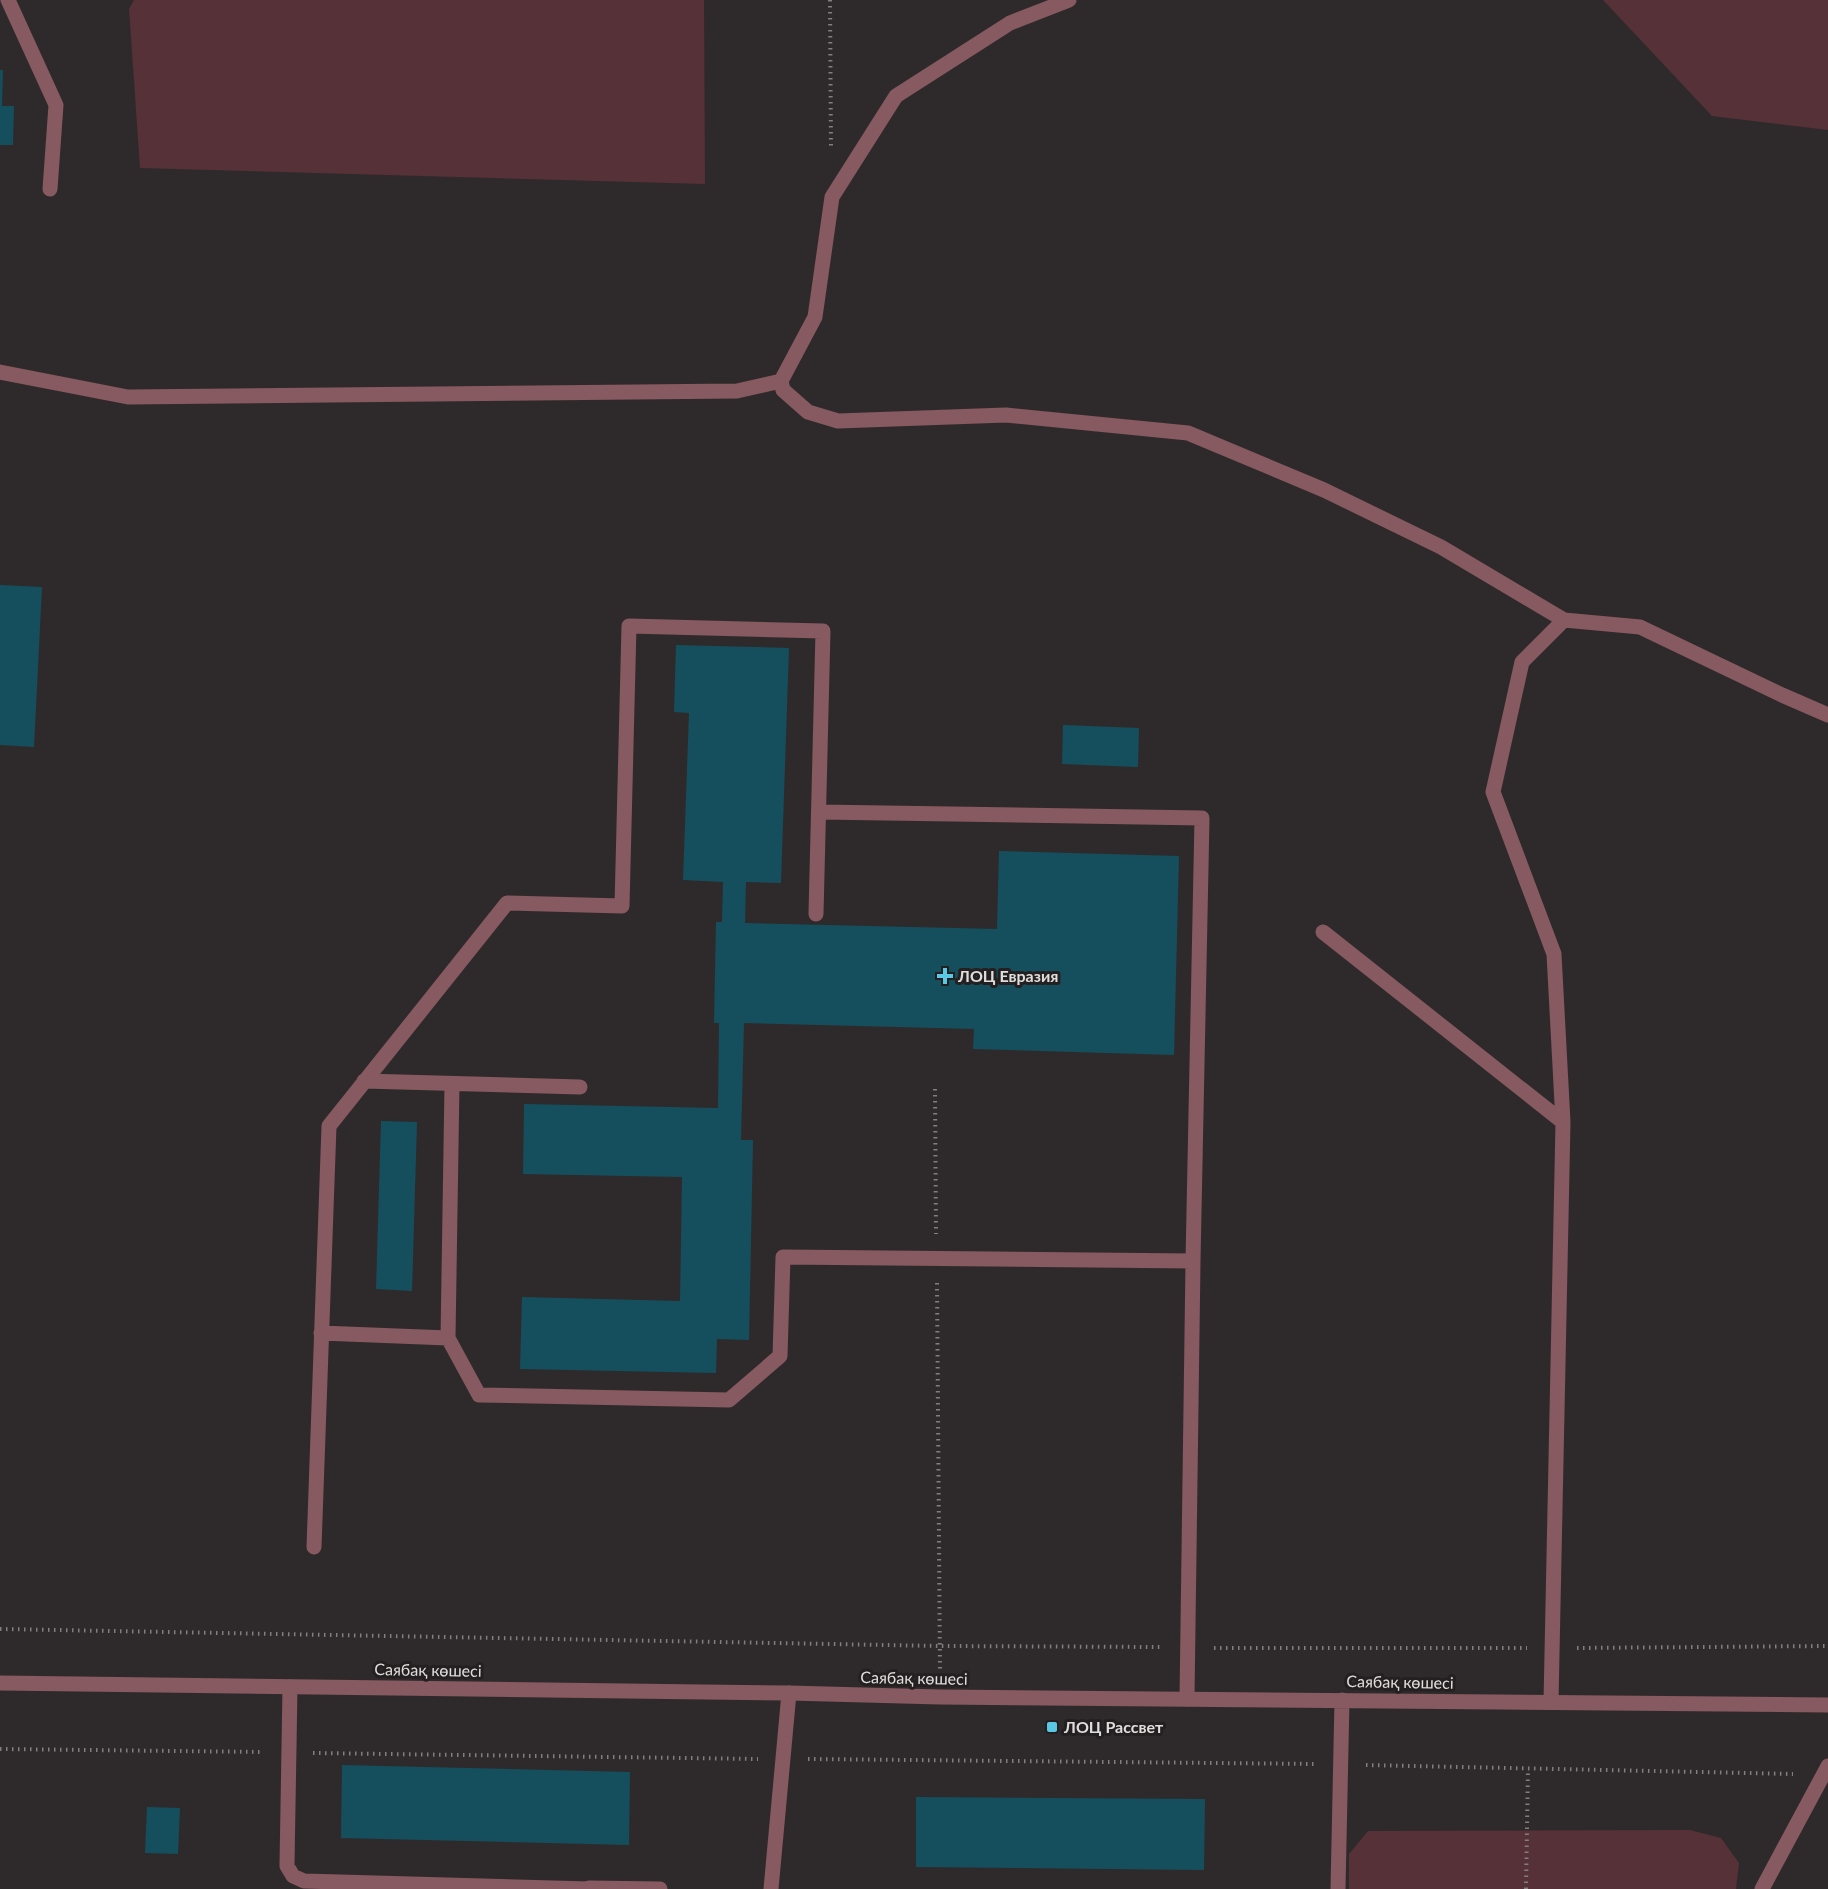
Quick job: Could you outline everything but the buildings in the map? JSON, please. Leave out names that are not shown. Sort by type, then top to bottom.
[{"type":"street","points":[[9,0],[56,105],[50,189]]},
{"type":"street","points":[[1069,0],[1010,23],[896,96],[832,197],[815,317],[781,381],[783,390],[808,412],[838,421],[1006,415],[1188,433],[1324,490],[1441,547],[1564,621],[1640,627],[1828,715]]},
{"type":"street","points":[[0,372],[128,397],[737,391],[781,381]]},
{"type":"street","points":[[1551,1702],[1563,1122],[1554,954],[1493,792],[1522,662],[1564,621]]},
{"type":"street","points":[[314,1547],[329,1126],[507,903],[622,906],[629,626],[823,631],[816,914]]},
{"type":"street","points":[[819,812],[1202,818],[1187,1699]]},
{"type":"street","points":[[1323,932],[1563,1122]]},
{"type":"street","points":[[364,1082],[580,1087]]},
{"type":"street","points":[[452,1084],[448,1338],[479,1395],[729,1400],[780,1356],[783,1257],[1193,1261]]},
{"type":"street","points":[[321,1333],[448,1338]]},
{"type":"street","name":"Саябақ көшесі","points":[[0,1683],[940,1697],[1828,1705]]},
{"type":"street","points":[[290,1687],[287,1866],[293,1876],[304,1881],[373,1886],[660,1889]]},
{"type":"street","points":[[771,1889],[789,1693]]},
{"type":"street","points":[[1338,1889],[1342,1700]]},
{"type":"street","points":[[1762,1889],[1826,1771]]},
{"type":"path","points":[[830,0],[831,151]]},
{"type":"path","points":[[935,1089],[940,1697]]},
{"type":"path","points":[[0,1629],[940,1646],[1343,1650],[1828,1646]]},
{"type":"path","points":[[0,1749],[1826,1771]]},
{"type":"path","points":[[1526,1889],[1528,1769]]},
{"type":"shaded area","points":[[134,0],[704,0],[705,184],[140,168],[129,9]]},
{"type":"shaded area","points":[[1603,0],[1828,0],[1828,130],[1712,116]]},
{"type":"shaded area","points":[[1690,1830],[1721,1838],[1739,1863],[1736,1889],[1349,1889],[1349,1854],[1368,1831]]},
{"type":"place","name":"ЛОЦ Евразия","points":[[945,976]]},
{"type":"place","name":"ЛОЦ Рассвет","points":[[1052,1727]]}]
